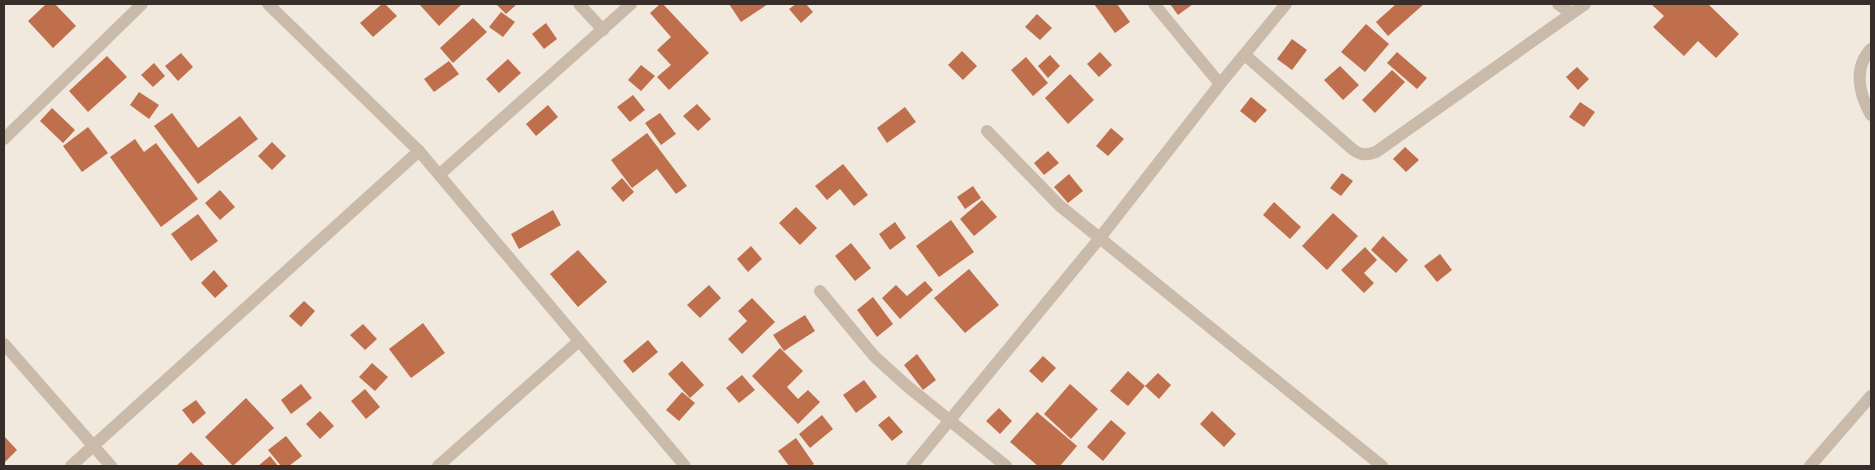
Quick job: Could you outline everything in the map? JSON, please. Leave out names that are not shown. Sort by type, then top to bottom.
[{"type":"street","points":[[4,139],[142,4]]},
{"type":"street","points":[[268,4],[420,151],[685,466]]},
{"type":"street","points":[[579,4],[603,30]]},
{"type":"street","points":[[440,174],[631,4]]},
{"type":"street","points":[[1154,4],[1220,84]]},
{"type":"street","points":[[912,466],[1099,239],[1220,84],[1286,4]]},
{"type":"street","points":[[1558,4],[1571,13]]},
{"type":"street","points":[[1245,55],[1350,147],[1362,155],[1367,155],[1376,152],[1585,4]]},
{"type":"street","points":[[1871,49],[1866,55],[1858,80],[1865,105],[1871,115]]},
{"type":"street","points":[[987,131],[1060,206],[1382,466]]},
{"type":"street","points":[[71,466],[420,151]]},
{"type":"street","points":[[820,291],[874,356],[907,386],[1006,466]]},
{"type":"street","points":[[438,466],[579,341]]},
{"type":"street","points":[[4,344],[111,466]]},
{"type":"street","points":[[1810,466],[1871,396]]},
{"type":"building","points":[[46,4],[55,4],[76,26],[53,48],[28,21]]},
{"type":"building","points":[[382,4],[385,4],[397,16],[373,37],[360,23]]},
{"type":"building","points":[[419,4],[462,4],[439,26]]},
{"type":"building","points":[[496,4],[517,4],[506,14]]},
{"type":"building","points":[[660,4],[663,4],[709,53],[669,90],[657,77],[671,65],[657,50],[671,37],[650,13]]},
{"type":"building","points":[[729,4],[768,4],[741,22]]},
{"type":"building","points":[[796,4],[806,4],[813,12],[801,23],[789,9]]},
{"type":"building","points":[[1094,4],[1117,4],[1130,22],[1115,33]]},
{"type":"building","points":[[1170,4],[1193,4],[1178,15]]},
{"type":"building","points":[[1396,4],[1424,4],[1388,36],[1376,22]]},
{"type":"building","points":[[1651,4],[1708,4],[1739,34],[1716,58],[1698,41],[1684,56],[1653,27],[1664,16]]},
{"type":"building","points":[[501,12],[515,22],[503,37],[489,27]]},
{"type":"building","points":[[1037,14],[1052,28],[1040,40],[1025,27]]},
{"type":"building","points":[[473,18],[487,32],[453,63],[440,48]]},
{"type":"building","points":[[546,23],[557,39],[544,49],[532,34]]},
{"type":"building","points":[[1366,24],[1389,44],[1365,72],[1341,52]]},
{"type":"building","points":[[1292,39],[1307,50],[1292,70],[1277,59]]},
{"type":"building","points":[[962,51],[977,66],[963,80],[948,65]]},
{"type":"building","points":[[1100,52],[1112,65],[1099,77],[1087,64]]},
{"type":"building","points":[[1397,52],[1427,78],[1417,89],[1387,63]]},
{"type":"building","points":[[181,53],[193,67],[178,81],[165,66]]},
{"type":"building","points":[[1050,55],[1060,66],[1048,78],[1038,66]]},
{"type":"building","points":[[107,56],[127,77],[88,112],[69,91]]},
{"type":"building","points":[[1026,57],[1048,83],[1033,96],[1011,70]]},
{"type":"building","points":[[508,59],[521,73],[499,93],[486,79]]},
{"type":"building","points":[[449,61],[459,74],[434,92],[424,79]]},
{"type":"building","points":[[154,63],[165,76],[153,87],[141,75]]},
{"type":"building","points":[[641,65],[655,76],[641,91],[628,80]]},
{"type":"building","points":[[1340,66],[1359,85],[1343,100],[1324,80]]},
{"type":"building","points":[[1577,67],[1589,79],[1578,90],[1566,77]]},
{"type":"building","points":[[1392,70],[1405,82],[1375,113],[1362,100]]},
{"type":"building","points":[[1070,74],[1094,100],[1068,124],[1045,98]]},
{"type":"building","points":[[139,92],[159,105],[149,119],[130,105]]},
{"type":"building","points":[[633,95],[645,110],[630,122],[617,107]]},
{"type":"building","points":[[1251,97],[1267,110],[1255,123],[1240,111]]},
{"type":"building","points":[[1580,102],[1595,112],[1584,127],[1569,117]]},
{"type":"building","points":[[697,104],[711,119],[698,131],[683,116]]},
{"type":"building","points":[[548,105],[558,117],[536,136],[526,124]]},
{"type":"building","points":[[905,107],[916,122],[887,143],[877,128]]},
{"type":"building","points":[[52,108],[75,130],[63,143],[40,121]]},
{"type":"building","points":[[172,113],[198,148],[240,116],[258,139],[198,184],[154,126]]},
{"type":"building","points":[[660,113],[676,134],[661,145],[645,123]]},
{"type":"building","points":[[88,127],[108,153],[82,172],[63,146]]},
{"type":"building","points":[[1111,128],[1124,139],[1108,156],[1096,146]]},
{"type":"building","points":[[647,133],[687,186],[676,194],[657,169],[632,188],[611,160]]},
{"type":"building","points":[[135,139],[144,152],[156,143],[198,199],[161,227],[110,157]]},
{"type":"building","points":[[272,142],[286,156],[272,170],[258,156]]},
{"type":"building","points":[[1405,147],[1419,160],[1406,172],[1393,159]]},
{"type":"building","points":[[1048,151],[1059,163],[1044,175],[1034,163]]},
{"type":"building","points":[[843,164],[868,195],[854,206],[840,189],[827,200],[815,186]]},
{"type":"building","points":[[1342,173],[1353,181],[1341,196],[1330,188]]},
{"type":"building","points":[[1069,174],[1083,191],[1068,203],[1054,187]]},
{"type":"building","points":[[622,178],[634,192],[623,202],[611,188]]},
{"type":"building","points":[[973,186],[981,198],[965,209],[957,197]]},
{"type":"building","points":[[220,190],[235,207],[220,220],[205,203]]},
{"type":"building","points":[[982,200],[997,217],[974,236],[960,219]]},
{"type":"building","points":[[1274,202],[1301,227],[1290,239],[1263,215]]},
{"type":"building","points":[[796,207],[817,228],[800,245],[779,223]]},
{"type":"building","points":[[553,210],[561,225],[519,249],[511,234]]},
{"type":"building","points":[[1333,213],[1358,236],[1327,270],[1302,246]]},
{"type":"building","points":[[198,214],[218,241],[191,261],[171,234]]},
{"type":"building","points":[[951,220],[974,252],[939,277],[916,246]]},
{"type":"building","points":[[895,222],[906,238],[890,250],[879,234]]},
{"type":"building","points":[[1383,236],[1408,260],[1396,273],[1371,250]]},
{"type":"building","points":[[851,243],[871,268],[855,281],[835,256]]},
{"type":"building","points":[[751,246],[762,259],[748,272],[737,259]]},
{"type":"building","points":[[1365,247],[1377,260],[1364,273],[1374,283],[1364,293],[1341,270]]},
{"type":"building","points":[[578,250],[607,282],[578,307],[550,274]]},
{"type":"building","points":[[1440,254],[1452,270],[1437,282],[1424,266]]},
{"type":"building","points":[[969,269],[999,305],[965,333],[934,298]]},
{"type":"building","points":[[214,270],[228,286],[215,298],[201,283]]},
{"type":"building","points":[[925,281],[933,290],[900,319],[882,298],[896,285],[907,296]]},
{"type":"building","points":[[709,285],[721,298],[700,318],[687,305]]},
{"type":"building","points":[[873,297],[893,324],[877,337],[857,310]]},
{"type":"building","points":[[752,298],[775,322],[742,354],[728,339],[747,321],[738,311]]},
{"type":"building","points":[[304,301],[315,311],[301,327],[289,316]]},
{"type":"building","points":[[805,315],[815,331],[784,351],[773,335]]},
{"type":"building","points":[[423,323],[445,353],[411,378],[389,349]]},
{"type":"building","points":[[363,324],[377,339],[365,350],[350,335]]},
{"type":"building","points":[[648,340],[658,352],[633,373],[623,361]]},
{"type":"building","points":[[780,348],[803,371],[787,387],[798,399],[808,390],[820,402],[798,424],[752,376]]},
{"type":"building","points":[[917,354],[936,380],[923,390],[904,365]]},
{"type":"building","points":[[1043,356],[1056,368],[1042,383],[1029,371]]},
{"type":"building","points":[[682,361],[704,385],[690,398],[668,374]]},
{"type":"building","points":[[372,363],[388,377],[375,391],[359,377]]},
{"type":"building","points":[[1128,371],[1145,386],[1128,406],[1110,391]]},
{"type":"building","points":[[1158,373],[1171,385],[1159,399],[1145,386]]},
{"type":"building","points":[[742,375],[755,390],[739,403],[726,388]]},
{"type":"building","points":[[864,380],[877,397],[856,413],[843,395]]},
{"type":"building","points":[[301,384],[312,398],[291,414],[281,400]]},
{"type":"building","points":[[1070,384],[1098,409],[1071,439],[1044,414]]},
{"type":"building","points":[[365,389],[380,407],[366,419],[351,401]]},
{"type":"building","points":[[682,392],[695,403],[679,421],[666,410]]},
{"type":"building","points":[[246,398],[274,428],[233,466],[205,437]]},
{"type":"building","points":[[196,400],[206,413],[193,424],[182,410]]},
{"type":"building","points":[[999,408],[1012,421],[1000,434],[986,421]]},
{"type":"building","points":[[320,411],[334,426],[320,439],[306,424]]},
{"type":"building","points":[[1212,411],[1236,434],[1224,447],[1200,424]]},
{"type":"building","points":[[1037,412],[1077,446],[1060,466],[1038,466],[1010,442]]},
{"type":"building","points":[[822,415],[833,429],[810,448],[799,434]]},
{"type":"building","points":[[889,416],[903,432],[892,441],[878,425]]},
{"type":"building","points":[[1111,420],[1126,433],[1103,461],[1087,447]]},
{"type":"building","points":[[4,436],[17,450],[4,463]]},
{"type":"building","points":[[286,436],[302,456],[289,466],[281,466],[268,450]]},
{"type":"building","points":[[796,438],[814,464],[811,466],[789,466],[778,451]]},
{"type":"building","points":[[191,452],[205,466],[176,466]]},
{"type":"building","points":[[270,456],[278,466],[258,466]]}]
